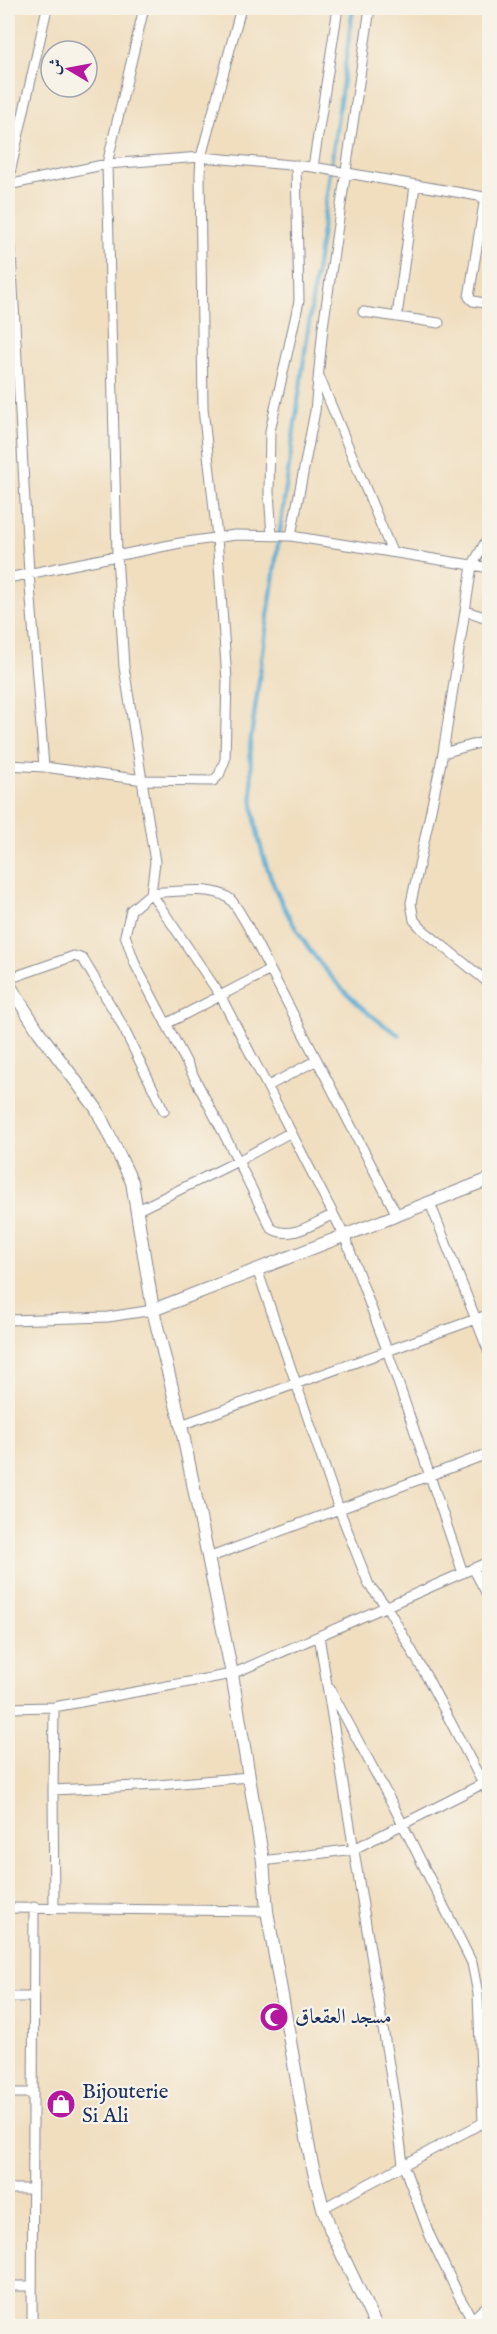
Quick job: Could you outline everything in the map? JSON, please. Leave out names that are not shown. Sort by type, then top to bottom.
[{"type":"street","points":[[47,8],[8,183],[107,164],[201,157],[314,167],[487,197],[469,297],[470,300],[489,304]]},
{"type":"street","points":[[144,8],[107,164],[117,555],[124,667],[144,780],[155,862],[151,894],[220,994],[344,1235],[387,1350],[463,1573]]},
{"type":"street","points":[[8,765],[44,767],[144,780],[213,781],[219,775],[225,760],[227,680],[217,537],[203,408],[201,157],[241,8]]},
{"type":"street","points":[[314,167],[338,8]]},
{"type":"street","points":[[291,536],[315,411],[323,327],[370,8]]},
{"type":"street","points":[[272,535],[269,493],[270,431],[299,301],[297,165]]},
{"type":"street","points":[[397,316],[415,186]]},
{"type":"street","points":[[8,199],[29,573],[44,767]]},
{"type":"street","points":[[363,312],[439,322]]},
{"type":"street","points":[[318,374],[392,552]]},
{"type":"street","points":[[489,534],[472,566],[443,753],[411,903],[414,920],[422,929],[489,984]]},
{"type":"street","points":[[8,578],[217,537],[272,535],[291,536],[489,568]]},
{"type":"street","points":[[466,611],[489,619]]},
{"type":"street","points":[[443,753],[489,740]]},
{"type":"street","points":[[332,1215],[289,1234],[276,1232],[270,1228],[238,1161],[135,964],[125,935],[131,910],[151,894],[182,891],[219,892],[232,901],[246,923],[397,1215]]},
{"type":"street","points":[[164,1112],[120,1021],[83,959],[74,956],[8,981],[39,1032],[96,1108],[132,1182],[153,1310],[181,1425],[232,1674],[263,1861],[267,1911],[311,2160],[323,2208],[376,2326]]},
{"type":"street","points":[[166,1024],[270,970]]},
{"type":"street","points":[[268,1086],[317,1060]]},
{"type":"street","points":[[138,1210],[291,1132]]},
{"type":"street","points":[[8,1320],[108,1317],[153,1310],[489,1179]]},
{"type":"street","points":[[430,1203],[477,1319],[489,1355]]},
{"type":"street","points":[[257,1269],[339,1509],[369,1585],[387,1607],[428,1679],[486,1782],[489,1797]]},
{"type":"street","points":[[181,1425],[489,1314]]},
{"type":"street","points":[[208,1558],[489,1453]]},
{"type":"street","points":[[8,1708],[54,1707],[232,1674],[489,1561]]},
{"type":"street","points":[[473,1568],[489,1600]]},
{"type":"street","points":[[319,1636],[403,2164],[430,2236],[472,2322]]},
{"type":"street","points":[[326,1682],[452,1921],[475,1974],[486,2121],[489,2133]]},
{"type":"street","points":[[54,1707],[52,1790],[54,1908]]},
{"type":"street","points":[[52,1790],[158,1785],[249,1777]]},
{"type":"street","points":[[263,1861],[354,1849],[486,1782]]},
{"type":"street","points":[[32,2326],[34,1907]]},
{"type":"street","points":[[8,1908],[267,1911]]},
{"type":"street","points":[[8,1997],[33,1997]]},
{"type":"street","points":[[8,2093],[33,2093]]},
{"type":"street","points":[[323,2208],[486,2121]]},
{"type":"street","points":[[8,2190],[31,2189]]},
{"type":"street","points":[[8,2286],[31,2286]]},
{"type":"street","points":[[459,2326],[472,2322],[489,2303]]},
{"type":"waterway","points":[[353,8],[250,745],[251,782],[259,840],[269,873],[283,906],[322,965],[345,991],[371,1015],[399,1035]]},
{"type":"place","name":"مسجد العقعاق","points":[[274,2017]]},
{"type":"place","name":"Bijouterie Si Ali","points":[[61,2104]]}]
